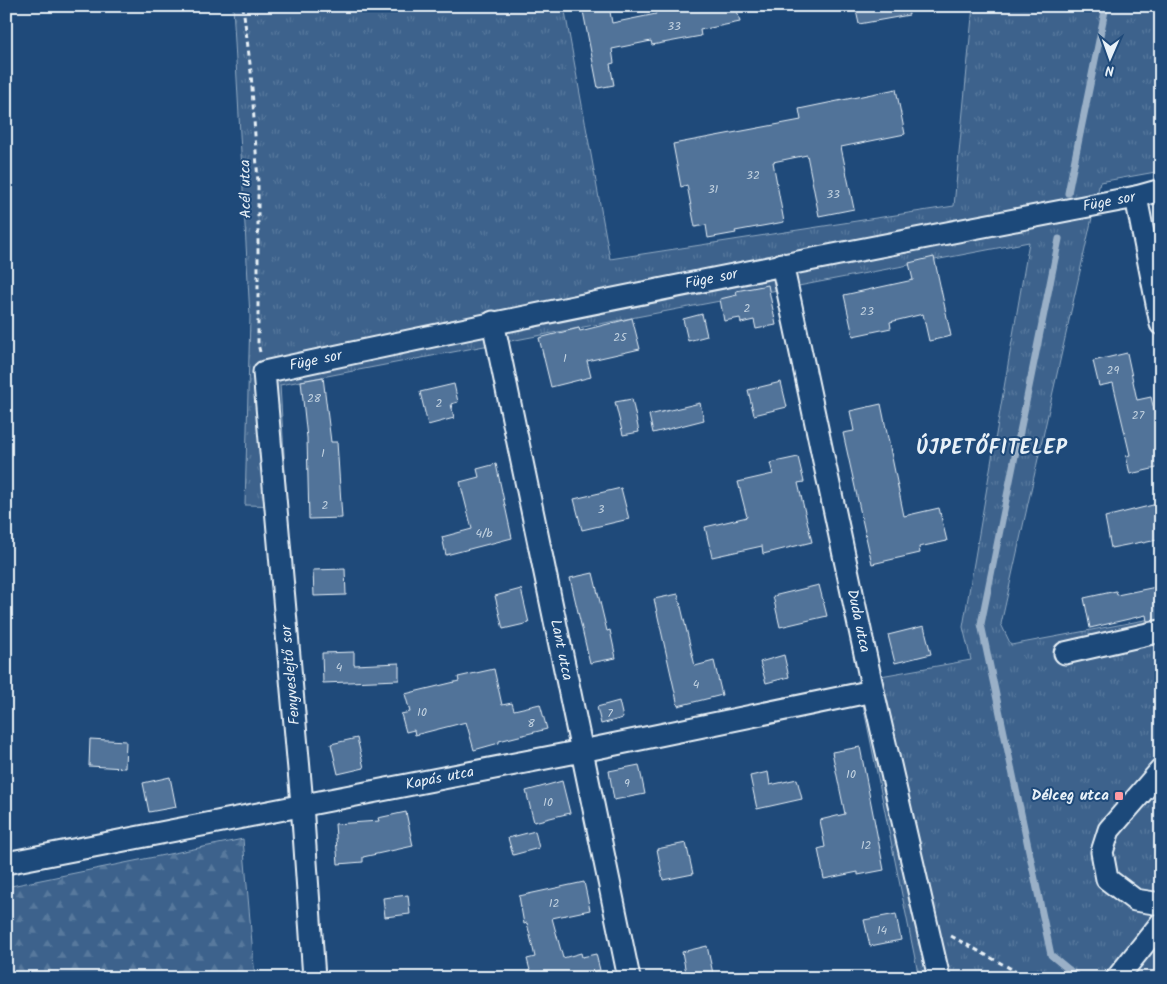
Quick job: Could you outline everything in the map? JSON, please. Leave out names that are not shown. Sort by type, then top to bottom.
[{"type":"street","name":"Füge sor","points":[[264,372],[492,322],[782,264],[1136,197],[1161,190]]},
{"type":"street","points":[[1136,197],[1161,324]]},
{"type":"street","name":"Duda utca","points":[[782,264],[874,691],[939,978]]},
{"type":"street","name":"Lant utca","points":[[492,322],[629,978]]},
{"type":"street","name":"Fenyveslejtő sor","points":[[264,372],[302,804],[314,978]]},
{"type":"street","points":[[1066,653],[1161,630]]},
{"type":"street","name":"Kapás utca","points":[[6,863],[582,751],[874,691]]},
{"type":"street","points":[[1161,770],[1109,830],[1102,852],[1108,879],[1135,900],[1161,904]]},
{"type":"street","points":[[1117,978],[1161,924]]},
{"type":"path","name":"Acél utca","points":[[243,6],[251,72],[258,183],[258,344],[264,372]]},
{"type":"path","points":[[926,923],[1028,978]]},
{"type":"green space","points":[[233,6],[564,6],[610,259],[954,206],[973,6],[1161,6],[1161,171],[1100,182],[1001,624],[1011,645],[1161,617],[1161,978],[919,978],[858,680],[971,660],[963,627],[1029,242],[280,385],[287,506],[245,505],[250,317]]},
{"type":"green space","points":[[243,839],[255,978],[6,978],[6,887]]},
{"type":"building","points":[[582,6],[609,6],[612,23],[656,14],[654,6],[736,6],[740,22],[700,30],[701,36],[652,45],[651,41],[612,49],[614,63],[610,64],[614,85],[598,88]]},
{"type":"building","points":[[855,6],[908,6],[909,15],[859,24]]},
{"type":"building","points":[[896,89],[905,134],[841,147],[854,209],[819,216],[807,155],[773,162],[784,222],[708,238],[706,225],[695,227],[687,185],[681,187],[673,144],[801,120],[799,109]]},
{"type":"building","points":[[934,257],[951,336],[929,341],[923,314],[890,322],[891,328],[853,336],[844,295],[913,280],[909,263]]},
{"type":"building","points":[[768,285],[776,325],[756,329],[754,320],[741,323],[740,318],[724,321],[720,299],[737,295],[736,291]]},
{"type":"building","points":[[702,314],[707,336],[688,341],[683,319]]},
{"type":"building","points":[[632,318],[640,349],[587,361],[591,377],[551,387],[539,338],[579,328],[580,331]]},
{"type":"building","points":[[1127,353],[1137,400],[1151,397],[1161,440],[1161,467],[1130,474],[1126,456],[1130,455],[1113,383],[1099,386],[1093,361]]},
{"type":"building","points":[[323,377],[331,442],[337,442],[342,518],[309,519],[307,438],[301,381]]},
{"type":"building","points":[[781,382],[787,407],[754,415],[748,390]]},
{"type":"building","points":[[454,384],[458,402],[451,404],[454,418],[428,425],[420,392]]},
{"type":"building","points":[[632,399],[639,432],[623,435],[615,402]]},
{"type":"building","points":[[700,403],[704,420],[653,433],[649,415]]},
{"type":"building","points":[[881,404],[904,516],[939,508],[947,541],[919,547],[920,553],[872,564],[843,433],[854,431],[850,411]]},
{"type":"building","points":[[798,457],[804,482],[798,483],[812,542],[763,554],[762,546],[712,557],[705,527],[747,517],[738,482],[773,474],[770,463]]},
{"type":"building","points":[[496,464],[512,538],[446,555],[442,537],[472,529],[460,482],[479,477],[477,469]]},
{"type":"building","points":[[621,488],[629,519],[582,530],[574,499]]},
{"type":"building","points":[[1161,503],[1161,539],[1111,548],[1105,517]]},
{"type":"building","points":[[345,569],[346,595],[314,596],[313,570]]},
{"type":"building","points":[[593,573],[607,631],[610,630],[616,658],[590,663],[570,578]]},
{"type":"building","points":[[819,585],[827,616],[780,627],[773,596]]},
{"type":"building","points":[[1161,586],[1161,619],[1147,621],[1146,615],[1090,628],[1084,598],[1116,591],[1117,595]]},
{"type":"building","points":[[521,589],[529,623],[503,629],[495,596]]},
{"type":"building","points":[[678,594],[695,666],[714,661],[722,695],[678,706],[654,599]]},
{"type":"building","points":[[924,626],[931,654],[895,663],[888,635]]},
{"type":"building","points":[[354,652],[354,665],[399,663],[399,680],[323,683],[322,653]]},
{"type":"building","points":[[784,655],[789,677],[766,683],[760,662]]},
{"type":"building","points":[[494,669],[502,705],[512,703],[514,710],[540,704],[547,729],[499,741],[499,743],[474,750],[466,722],[415,735],[414,730],[406,732],[401,714],[410,712],[405,694],[459,681],[458,677]]},
{"type":"building","points":[[619,701],[623,718],[601,724],[597,707]]},
{"type":"building","points":[[357,738],[364,768],[338,774],[331,744]]},
{"type":"building","points":[[90,739],[126,741],[125,768],[89,766]]},
{"type":"building","points":[[860,747],[884,870],[858,875],[858,872],[824,879],[818,849],[825,847],[820,820],[845,814],[832,752]]},
{"type":"building","points":[[639,765],[645,794],[614,800],[609,771]]},
{"type":"building","points":[[768,772],[770,785],[797,779],[802,799],[757,809],[750,776]]},
{"type":"building","points":[[170,777],[176,807],[149,812],[143,783]]},
{"type":"building","points":[[562,781],[570,813],[534,822],[526,791]]},
{"type":"building","points":[[406,812],[413,846],[363,857],[363,862],[338,864],[335,824],[379,821],[378,818]]},
{"type":"building","points":[[535,831],[539,848],[513,855],[508,838]]},
{"type":"building","points":[[686,843],[693,874],[663,880],[657,849]]},
{"type":"building","points":[[584,882],[590,910],[552,918],[563,958],[581,953],[582,957],[596,954],[600,970],[571,978],[532,978],[527,959],[535,957],[527,923],[524,924],[519,896]]},
{"type":"building","points":[[408,895],[410,914],[385,917],[383,898]]},
{"type":"building","points":[[896,914],[901,940],[870,946],[864,920]]},
{"type":"building","points":[[707,946],[714,978],[687,978],[682,952]]},
{"type":"waterway","points":[[1068,193],[1106,6]]},
{"type":"waterway","points":[[1059,239],[981,624],[1051,955],[1079,978]]},
{"type":"place","name":"Délceg utca","points":[[1119,796]]},
{"type":"district","name":"ÚJPETŐFITELEP","points":[[992,449]]}]
